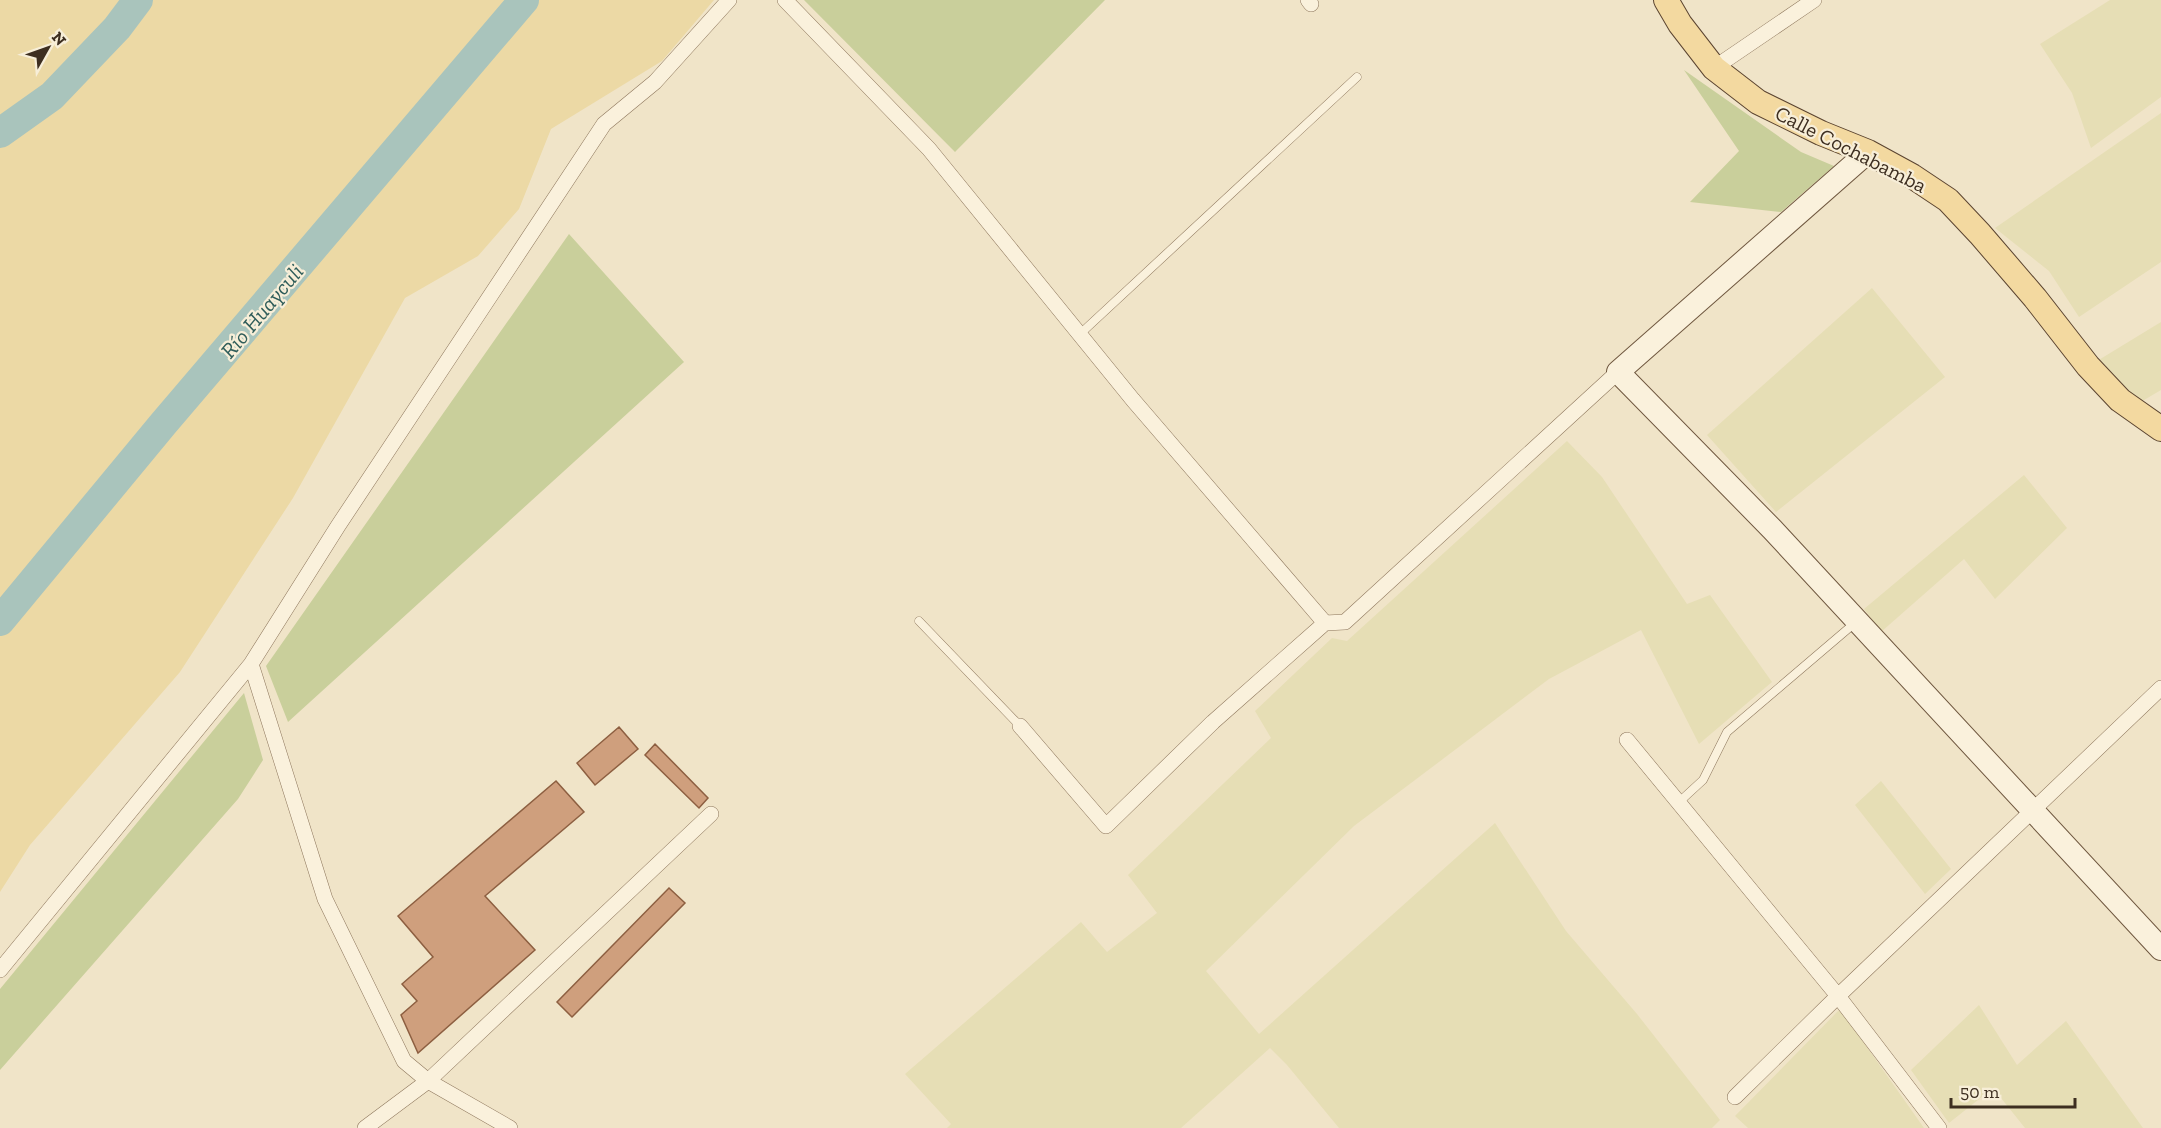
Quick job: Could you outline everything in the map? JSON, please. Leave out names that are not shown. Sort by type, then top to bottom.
[{"type":"main road","name":"Calle Cochabamba","points":[[1666,0],[1680,24],[1714,68],[1758,102],[1821,133],[1868,152],[1912,176],[1948,200],[2036,298],[2088,366],[2120,400],[2161,429]]},
{"type":"main road","points":[[1868,152],[1618,372],[1772,529],[2161,949]]},
{"type":"street","points":[[0,970],[251,664],[345,516],[604,124],[655,82],[729,0]]},
{"type":"street","points":[[785,0],[929,149],[1133,400],[1325,623]]},
{"type":"street","points":[[1714,68],[1814,0]]},
{"type":"street","points":[[1020,726],[1106,826],[1213,722],[1325,623],[1345,622],[1618,372]]},
{"type":"street","points":[[251,664],[325,898],[404,1061],[428,1081],[510,1128]]},
{"type":"street","points":[[1735,1097],[2161,688]]},
{"type":"street","points":[[1627,740],[1838,996],[1939,1128]]},
{"type":"street","points":[[365,1128],[428,1081],[711,814]]},
{"type":"lane","points":[[1080,334],[1357,77]]},
{"type":"lane","points":[[919,621],[1020,726]]},
{"type":"lane","points":[[1678,803],[1703,780],[1727,732],[1857,621]]},
{"type":"shaded area","points":[[2110,0],[2161,0],[2161,97],[2091,148],[2072,93],[2040,44]]},
{"type":"shaded area","points":[[2161,113],[2161,262],[2079,317],[2049,271],[1995,228]]},
{"type":"shaded area","points":[[1872,288],[1945,377],[1776,512],[1707,435]]},
{"type":"shaded area","points":[[2161,322],[2161,390],[2139,403],[2097,361]]},
{"type":"shaded area","points":[[1567,441],[1602,477],[1687,604],[1710,595],[1772,682],[1699,744],[1641,630],[1549,679],[1354,826],[1206,971],[1259,1034],[1495,823],[1566,931],[1637,1014],[1720,1120],[1712,1128],[1339,1128],[1270,1048],[1181,1128],[947,1128],[951,1124],[905,1074],[1081,922],[1107,952],[1157,913],[1128,875],[1271,738],[1255,711],[1332,638],[1347,641]]},
{"type":"shaded area","points":[[2024,475],[2067,528],[1995,599],[1964,559],[1881,632],[1864,609]]},
{"type":"shaded area","points":[[1881,781],[1951,869],[1925,894],[1855,805]]},
{"type":"shaded area","points":[[1979,1005],[2017,1065],[2066,1021],[2143,1128],[2025,1128],[1993,1088],[1949,1123],[1911,1070]]},
{"type":"shaded area","points":[[1840,1009],[1924,1128],[1748,1128],[1735,1116]]},
{"type":"green space","points":[[804,0],[1105,0],[955,152]]},
{"type":"green space","points":[[1684,70],[1801,152],[1834,166],[1781,212],[1690,202],[1739,151]]},
{"type":"green space","points":[[569,234],[684,362],[288,722],[266,666]]},
{"type":"green space","points":[[244,693],[263,760],[238,799],[0,1070],[0,989]]},
{"type":"sand","points":[[0,0],[714,0],[662,61],[551,129],[519,209],[478,256],[405,298],[293,498],[180,672],[30,845],[0,892]]},
{"type":"building","points":[[619,727],[638,749],[595,785],[577,763]]},
{"type":"building","points":[[655,744],[708,798],[699,808],[645,755]]},
{"type":"building","points":[[556,781],[584,812],[485,896],[535,950],[418,1053],[401,1015],[417,1001],[402,984],[433,957],[398,916]]},
{"type":"building","points":[[669,888],[685,903],[572,1017],[557,1002]]},
{"type":"waterway","points":[[0,133],[52,96],[117,28],[138,0]]},
{"type":"waterway","name":"Río Huayculi","points":[[0,621],[163,424],[524,0]]}]
